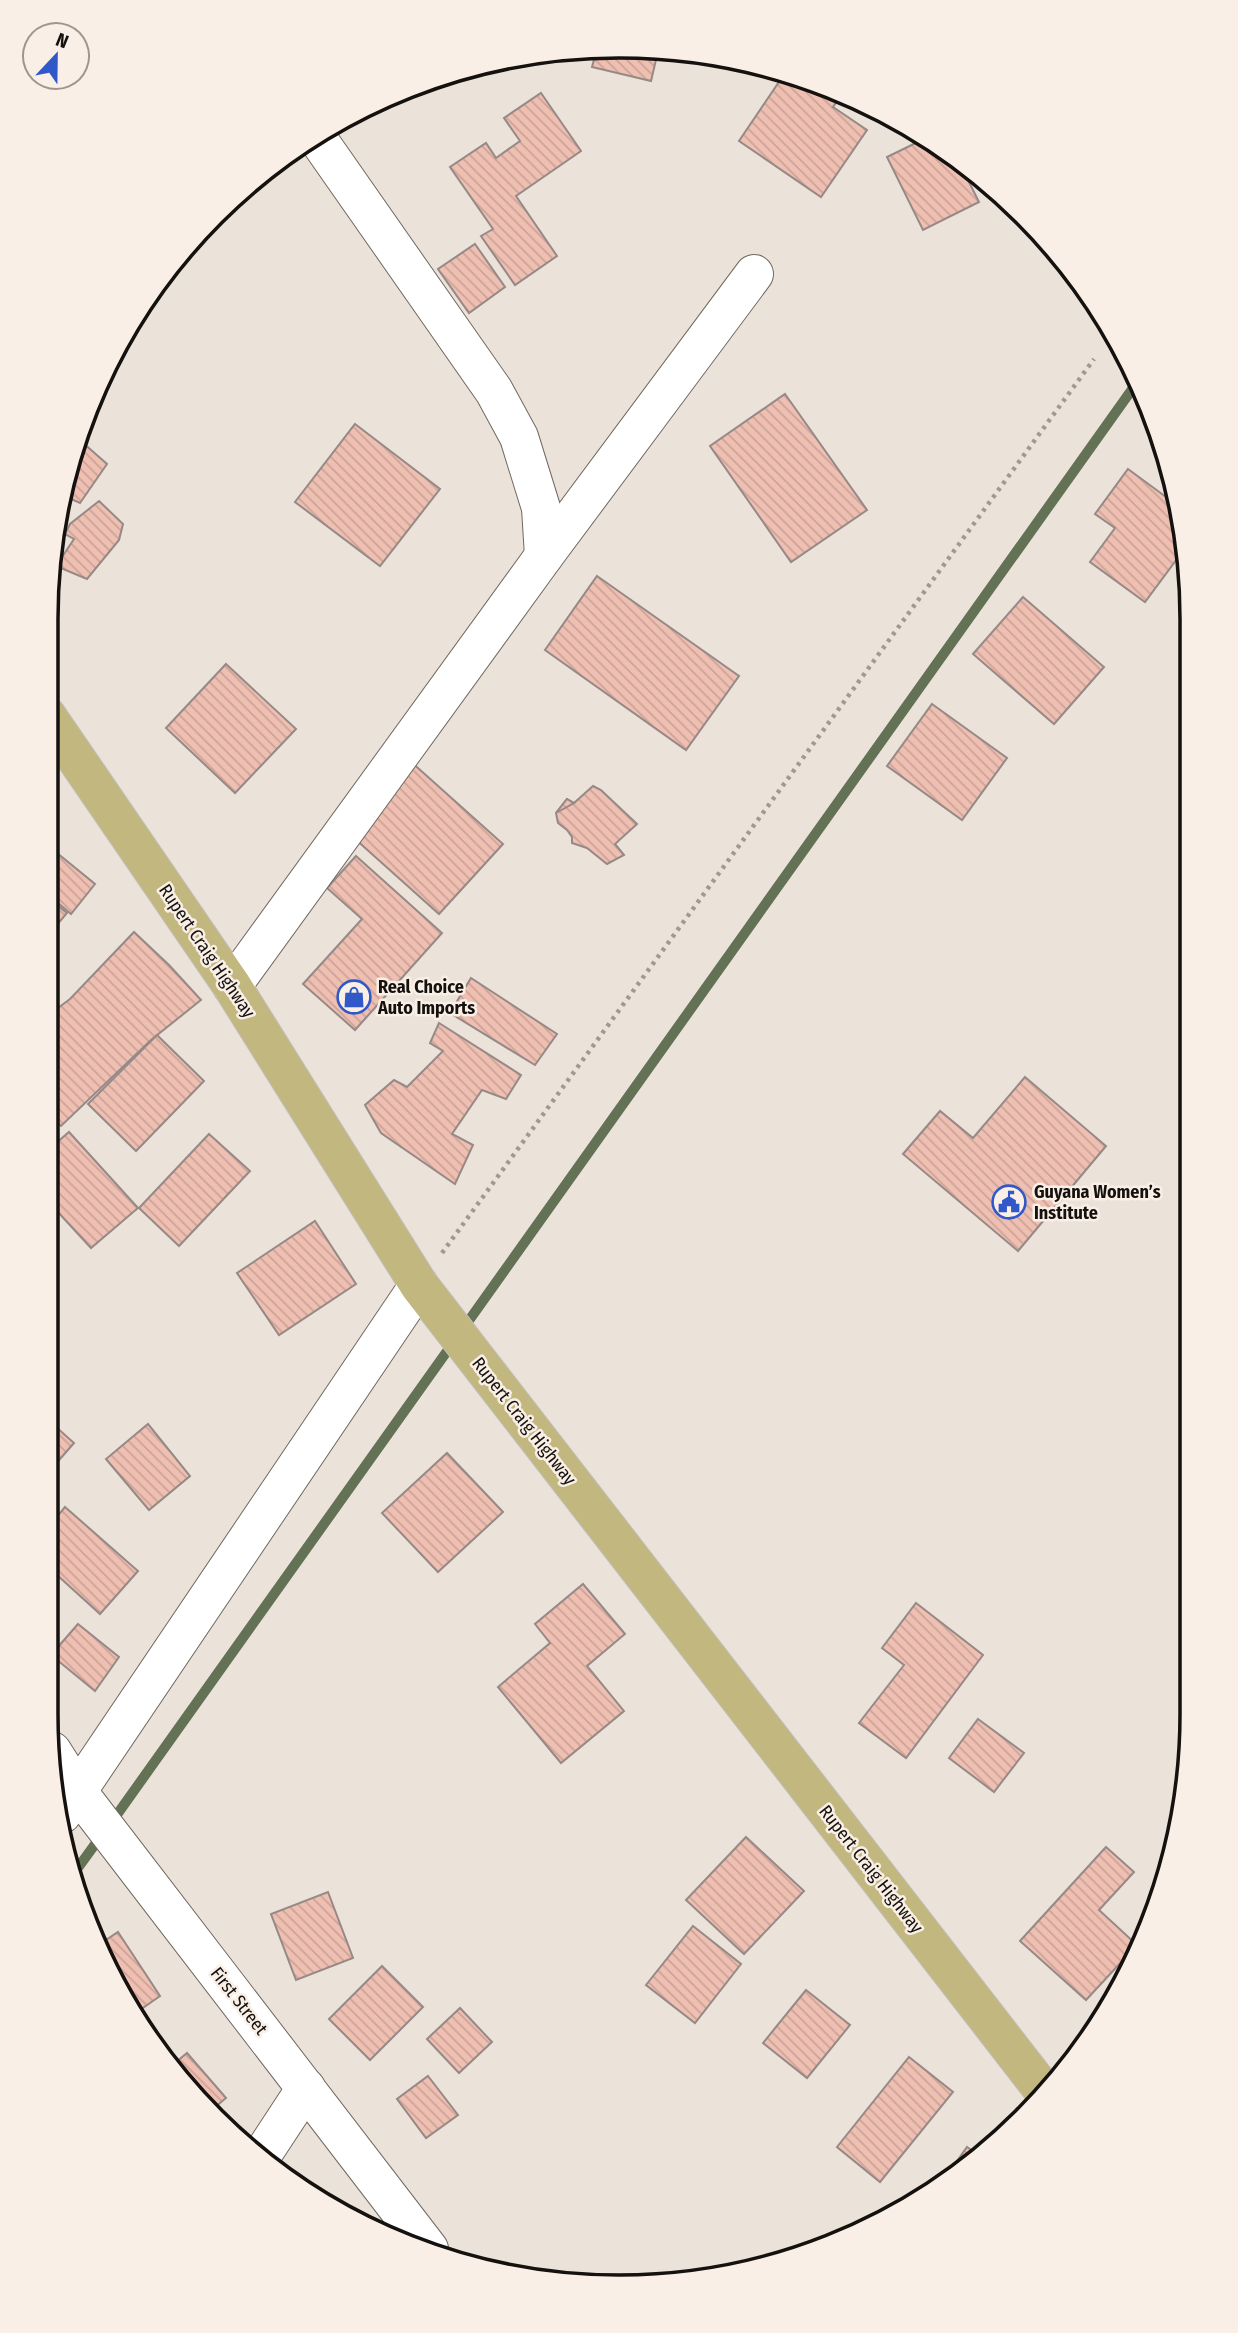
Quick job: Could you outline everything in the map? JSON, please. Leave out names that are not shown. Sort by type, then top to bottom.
[{"type":"main road","name":"Rupert Craig Highway","points":[[58,732],[232,986],[419,1285],[1039,2086]]},
{"type":"street","points":[[321,143],[494,391],[519,437],[541,508],[544,556]]},
{"type":"street","points":[[232,986],[544,556],[754,274]]},
{"type":"street","points":[[70,1803],[419,1285]]},
{"type":"street","name":"First Street","points":[[62,1781],[70,1803],[306,2088],[421,2239]]},
{"type":"street","points":[[266,2150],[306,2088]]},
{"type":"path","points":[[419,1285],[1094,359]]},
{"type":"building","points":[[594,59],[656,59],[651,81],[592,67]]},
{"type":"building","points":[[779,82],[837,101],[833,107],[867,130],[821,197],[739,141]]},
{"type":"building","points":[[541,93],[581,151],[516,196],[557,256],[515,285],[481,236],[493,229],[450,167],[486,143],[496,158],[520,141],[504,118]]},
{"type":"building","points":[[916,143],[968,180],[979,202],[923,230],[887,157]]},
{"type":"building","points":[[475,244],[505,287],[469,313],[438,269]]},
{"type":"building","points":[[785,394],[867,510],[791,562],[710,446]]},
{"type":"building","points":[[355,424],[440,489],[380,566],[295,502]]},
{"type":"building","points":[[86,445],[107,464],[80,503],[71,499]]},
{"type":"building","points":[[1128,469],[1166,497],[1177,560],[1145,602],[1090,562],[1115,528],[1095,514]]},
{"type":"building","points":[[99,501],[123,524],[119,540],[87,579],[61,568],[62,557],[74,539],[65,534],[70,524]]},
{"type":"building","points":[[597,576],[739,676],[686,750],[545,650]]},
{"type":"building","points":[[1023,597],[1104,667],[1054,724],[973,654]]},
{"type":"building","points":[[226,664],[296,729],[235,793],[166,728]]},
{"type":"building","points":[[932,704],[1007,758],[962,820],[887,766]]},
{"type":"building","points":[[409,760],[503,844],[439,914],[345,830]]},
{"type":"building","points":[[593,786],[601,790],[637,824],[615,844],[624,855],[607,864],[587,848],[572,843],[572,837],[558,823],[556,813],[567,799],[574,803]]},
{"type":"building","points":[[567,799],[574,803],[556,813]]},
{"type":"building","points":[[58,854],[95,884],[71,914],[58,903]]},
{"type":"building","points":[[356,856],[442,933],[355,1030],[303,984],[362,919],[327,888]]},
{"type":"building","points":[[58,906],[67,913],[58,924]]},
{"type":"building","points":[[134,932],[201,1000],[151,1040],[61,1126],[58,1123],[58,1008],[70,999]]},
{"type":"building","points":[[471,978],[557,1034],[535,1065],[450,1013]]},
{"type":"building","points":[[439,1023],[521,1075],[506,1099],[482,1090],[452,1134],[473,1145],[455,1184],[381,1133],[365,1105],[394,1080],[407,1087],[443,1051],[430,1043]]},
{"type":"building","points":[[157,1035],[204,1081],[136,1151],[88,1104]]},
{"type":"building","name":"Guyana Women’s Institute","points":[[1025,1077],[1106,1146],[1018,1251],[903,1154],[940,1111],[973,1138]]},
{"type":"building","points":[[69,1132],[138,1208],[91,1248],[58,1212],[58,1142]]},
{"type":"building","points":[[209,1134],[250,1171],[179,1246],[139,1208]]},
{"type":"building","points":[[315,1221],[356,1284],[279,1335],[237,1273]]},
{"type":"building","points":[[148,1424],[190,1476],[149,1510],[106,1459]]},
{"type":"building","points":[[58,1429],[74,1443],[58,1461]]},
{"type":"building","points":[[447,1453],[503,1512],[438,1572],[382,1513]]},
{"type":"building","points":[[65,1507],[138,1571],[100,1614],[58,1576],[58,1515]]},
{"type":"building","points":[[583,1584],[625,1634],[587,1666],[624,1711],[561,1763],[498,1687],[550,1643],[535,1624]]},
{"type":"building","points":[[916,1603],[983,1655],[906,1758],[859,1723],[904,1665],[882,1648]]},
{"type":"building","points":[[78,1624],[119,1657],[95,1691],[58,1661],[58,1647]]},
{"type":"building","points":[[978,1719],[1024,1753],[994,1792],[949,1758]]},
{"type":"building","points":[[746,1837],[804,1891],[744,1954],[686,1900]]},
{"type":"building","points":[[1106,1847],[1134,1872],[1099,1910],[1132,1941],[1123,1960],[1086,2000],[1020,1941]]},
{"type":"building","points":[[328,1892],[353,1958],[296,1980],[271,1914]]},
{"type":"building","points":[[693,1926],[741,1964],[695,2023],[646,1985]]},
{"type":"building","points":[[118,1932],[160,1996],[142,2009],[105,1940]]},
{"type":"building","points":[[382,1966],[423,2007],[370,2060],[329,2019]]},
{"type":"building","points":[[806,1990],[850,2025],[807,2078],[763,2043]]},
{"type":"building","points":[[460,2008],[492,2042],[459,2073],[427,2039]]},
{"type":"building","points":[[187,2053],[226,2098],[217,2106],[178,2061]]},
{"type":"building","points":[[909,2057],[953,2092],[880,2182],[837,2147]]},
{"type":"building","points":[[428,2076],[458,2115],[426,2138],[397,2099]]},
{"type":"building","points":[[967,2147],[972,2150],[961,2159],[956,2163]]},
{"type":"waterway","points":[[111,1823],[1131,390]]},
{"type":"waterway","points":[[79,1866],[101,1836]]},
{"type":"place","name":"Real Choice Auto Imports","points":[[354,997]]},
{"type":"place","name":"Guyana Women’s Institute","points":[[1009,1202]]}]
